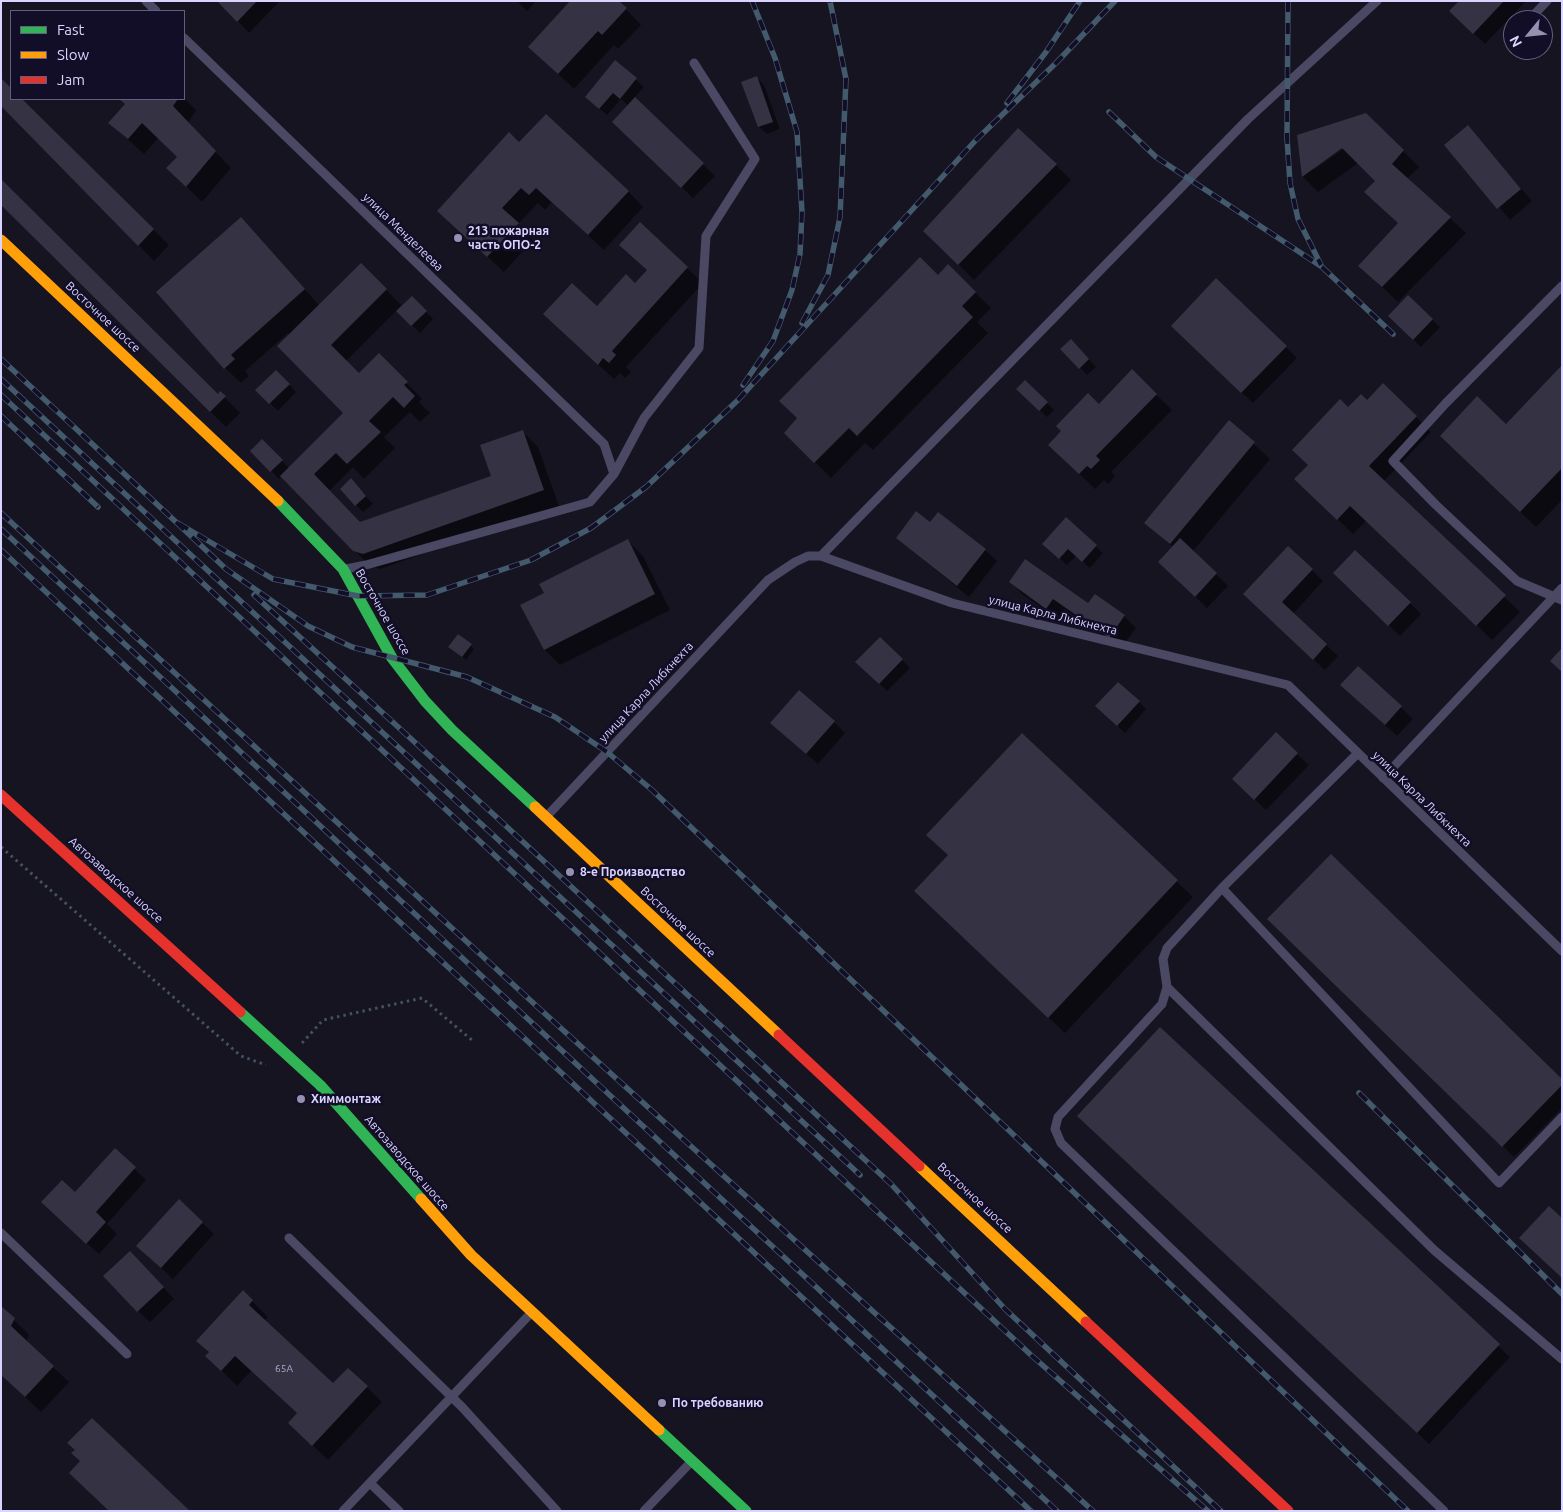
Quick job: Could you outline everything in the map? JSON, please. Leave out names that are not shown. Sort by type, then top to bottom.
[{"type":"street","name":"Восточное шоссе","points":[[1,240],[297,519],[343,569],[392,658],[425,701],[482,760],[1288,1511]]},
{"type":"street","name":"Автозаводское шоссе","points":[[1,795],[320,1085],[465,1249],[746,1511]]},
{"type":"lane","points":[[146,1],[155,10]]},
{"type":"lane","points":[[821,556],[1248,119],[1376,1]]},
{"type":"lane","name":"улица Менделеева","points":[[185,39],[604,444],[614,474]]},
{"type":"lane","points":[[343,569],[366,565],[590,502],[614,474],[644,418],[699,348],[706,236],[755,159],[694,63]]},
{"type":"lane","points":[[1558,599],[1517,581],[1436,505],[1393,461],[1446,403],[1562,286]]},
{"type":"lane","name":"улица Карла Либкнехта","points":[[546,818],[768,580],[808,556],[821,556],[952,603],[1288,685],[1357,754],[1562,950]]},
{"type":"lane","points":[[1382,778],[1558,599],[1562,588]]},
{"type":"lane","points":[[1357,754],[1222,888],[1167,948],[1163,959],[1167,987],[1162,1004],[1058,1117],[1055,1129],[1061,1143],[1444,1511]]},
{"type":"lane","points":[[1222,888],[1499,1183],[1562,1117]]},
{"type":"lane","points":[[1167,987],[1434,1250],[1562,1359]]},
{"type":"lane","points":[[1,1233],[128,1354]]},
{"type":"lane","points":[[289,1238],[451,1397],[557,1511]]},
{"type":"lane","points":[[344,1511],[532,1312]]},
{"type":"lane","points":[[644,1511],[692,1460]]},
{"type":"lane","points":[[370,1483],[399,1511]]},
{"type":"building","points":[[217,1],[257,1],[237,22]]},
{"type":"building","points":[[570,1],[619,1],[627,8],[602,35],[598,31],[558,74],[528,47]]},
{"type":"building","points":[[1459,1],[1504,1],[1473,34],[1449,11]]},
{"type":"building","points":[[615,60],[637,78],[620,99],[613,93],[599,109],[585,97]]},
{"type":"building","points":[[757,76],[773,122],[758,127],[741,82]]},
{"type":"building","points":[[1,78],[10,87],[10,100],[23,100],[154,229],[138,246],[1,106]]},
{"type":"building","points":[[635,97],[704,163],[681,188],[612,122]]},
{"type":"building","points":[[120,100],[177,100],[173,106],[216,151],[186,187],[166,168],[177,157],[142,123],[128,139],[108,123],[125,104]]},
{"type":"building","points":[[1366,113],[1404,150],[1392,164],[1451,217],[1382,287],[1358,266],[1398,223],[1364,192],[1375,181],[1342,148],[1302,177],[1297,135]]},
{"type":"building","points":[[546,114],[629,191],[588,235],[536,188],[529,195],[521,188],[502,208],[519,223],[487,257],[437,211],[509,132],[519,142]]},
{"type":"building","points":[[1468,125],[1521,189],[1497,209],[1444,145]]},
{"type":"building","points":[[1018,128],[1057,164],[958,265],[923,231]]},
{"type":"building","points":[[1,179],[218,394],[220,391],[226,396],[210,412],[1,205]]},
{"type":"building","points":[[241,217],[305,289],[231,355],[235,359],[224,369],[156,292]]},
{"type":"building","points":[[640,222],[688,267],[612,351],[616,355],[609,363],[603,358],[598,365],[543,314],[572,283],[597,306],[626,274],[635,283],[647,270],[619,245]]},
{"type":"building","points":[[920,257],[938,275],[948,264],[976,292],[962,306],[973,317],[857,436],[849,428],[814,463],[784,433],[797,418],[779,401]]},
{"type":"building","points":[[361,263],[387,289],[331,345],[359,373],[379,353],[408,382],[404,385],[415,396],[404,408],[393,397],[369,421],[381,432],[347,464],[336,453],[314,474],[360,522],[491,476],[480,445],[523,430],[544,490],[363,554],[353,551],[280,476],[343,413],[277,346]]},
{"type":"building","points":[[1216,278],[1287,346],[1241,393],[1171,326]]},
{"type":"building","points":[[1408,295],[1433,319],[1413,340],[1388,316]]},
{"type":"building","points":[[412,296],[427,311],[411,326],[396,311]]},
{"type":"building","points":[[1071,339],[1089,359],[1079,369],[1060,349]]},
{"type":"building","points":[[1562,365],[1562,468],[1520,512],[1440,436],[1477,396],[1506,424]]},
{"type":"building","points":[[1132,369],[1157,394],[1096,456],[1100,460],[1091,469],[1087,466],[1079,474],[1048,445],[1061,431],[1056,426],[1088,393],[1099,404]]},
{"type":"building","points":[[276,370],[290,384],[269,404],[255,390]]},
{"type":"building","points":[[1025,380],[1048,402],[1039,411],[1016,389]]},
{"type":"building","points":[[1383,383],[1417,416],[1369,466],[1506,595],[1476,626],[1350,506],[1337,520],[1294,479],[1308,465],[1292,450],[1340,399],[1348,407],[1361,394],[1367,400]]},
{"type":"building","points":[[1229,420],[1255,442],[1170,544],[1144,523]]},
{"type":"building","points":[[262,439],[283,460],[270,472],[250,451]]},
{"type":"building","points":[[351,478],[366,496],[355,506],[340,489]]},
{"type":"building","points":[[916,511],[930,522],[938,512],[986,549],[957,586],[896,538]]},
{"type":"building","points":[[1066,517],[1097,545],[1082,562],[1068,549],[1059,559],[1042,544]]},
{"type":"building","points":[[1180,538],[1217,573],[1195,597],[1158,562]]},
{"type":"building","points":[[628,539],[655,594],[544,650],[520,605],[544,593],[539,584]]},
{"type":"building","points":[[1288,546],[1313,569],[1282,602],[1327,644],[1313,660],[1243,594]]},
{"type":"building","points":[[1355,550],[1411,602],[1388,626],[1333,573]]},
{"type":"building","points":[[1025,559],[1088,603],[1095,594],[1125,615],[1109,638],[1053,599],[1046,609],[1009,582]]},
{"type":"building","points":[[458,634],[472,644],[462,657],[448,647]]},
{"type":"building","points":[[880,637],[903,659],[879,684],[855,662]]},
{"type":"building","points":[[1562,648],[1562,672],[1550,661]]},
{"type":"building","points":[[1358,666],[1402,706],[1385,725],[1340,685]]},
{"type":"building","points":[[1118,682],[1140,701],[1117,726],[1095,706]]},
{"type":"building","points":[[799,690],[835,721],[806,754],[770,723]]},
{"type":"building","points":[[1276,732],[1298,753],[1254,800],[1232,779]]},
{"type":"building","points":[[1022,733],[1178,880],[1048,1018],[914,891],[948,855],[926,835]]},
{"type":"building","points":[[1331,854],[1562,1079],[1562,1085],[1502,1147],[1267,919]]},
{"type":"building","points":[[1160,1027],[1500,1344],[1417,1433],[1077,1116]]},
{"type":"building","points":[[115,1148],[136,1167],[96,1212],[106,1222],[86,1244],[41,1202],[62,1180],[75,1192]]},
{"type":"building","points":[[179,1199],[203,1222],[161,1268],[136,1246]]},
{"type":"building","points":[[1549,1206],[1562,1218],[1562,1278],[1519,1238]]},
{"type":"building","points":[[130,1251],[164,1287],[137,1312],[103,1276]]},
{"type":"building","points":[[243,1290],[253,1300],[249,1305],[333,1383],[348,1368],[368,1386],[312,1446],[288,1423],[297,1413],[235,1356],[221,1371],[205,1356],[209,1352],[196,1341]]},
{"type":"building","points":[[1,1306],[15,1318],[11,1326],[54,1366],[25,1397],[1,1375]]},
{"type":"building","points":[[92,1418],[190,1511],[109,1511],[69,1473],[80,1461],[71,1453],[75,1450],[67,1443]]},
{"type":"railway","points":[[743,385],[773,341],[792,290],[800,254],[802,212],[797,132],[775,58],[752,1]]},
{"type":"railway","points":[[802,323],[828,275],[840,217],[846,79],[830,1]]},
{"type":"railway","points":[[1007,103],[1046,52],[1080,1]]},
{"type":"railway","points":[[1,359],[176,522],[273,579],[358,596],[427,595],[531,560],[591,528],[646,487],[738,400],[976,140],[1056,63],[1115,1]]},
{"type":"railway","points":[[1288,1],[1287,138],[1290,183],[1298,219],[1321,265]]},
{"type":"railway","points":[[1109,112],[1156,157],[1322,267],[1393,334]]},
{"type":"railway","points":[[1,379],[860,1175]]},
{"type":"railway","points":[[1,395],[1031,1355],[1208,1511]]},
{"type":"railway","points":[[1,416],[98,507]]},
{"type":"railway","points":[[1,513],[542,1011],[1093,1511]]},
{"type":"railway","points":[[176,522],[226,569],[308,626],[352,647],[467,677],[555,717],[607,752],[652,790],[1408,1511]]},
{"type":"railway","points":[[1,529],[1057,1511]]},
{"type":"railway","points":[[1,550],[1031,1511]]},
{"type":"railway","points":[[254,595],[492,813],[891,1184],[1005,1309],[1221,1511]]},
{"type":"railway","points":[[1359,1093],[1562,1294]]},
{"type":"traffic: fast","points":[[278,501],[343,569],[392,658],[425,701],[452,730],[535,807]]},
{"type":"traffic: fast","points":[[240,1012],[320,1085],[421,1199]]},
{"type":"traffic: fast","points":[[659,1430],[746,1511]]},
{"type":"traffic: slow","points":[[1,240],[278,501]]},
{"type":"traffic: slow","points":[[535,807],[779,1035]]},
{"type":"traffic: slow","points":[[919,1166],[1086,1322]]},
{"type":"traffic: slow","points":[[421,1199],[471,1255],[659,1430]]},
{"type":"traffic: jam","points":[[1,795],[240,1012]]},
{"type":"traffic: jam","points":[[779,1035],[919,1166]]},
{"type":"traffic: jam","points":[[1086,1322],[1288,1511]]},
{"type":"place","name":"213 пожарная часть ОПО-2","points":[[458,238]]},
{"type":"place","name":"8-е Производство","points":[[570,872]]},
{"type":"place","name":"Химмонтаж","points":[[301,1099]]},
{"type":"place","name":"По требованию","points":[[662,1403]]}]
